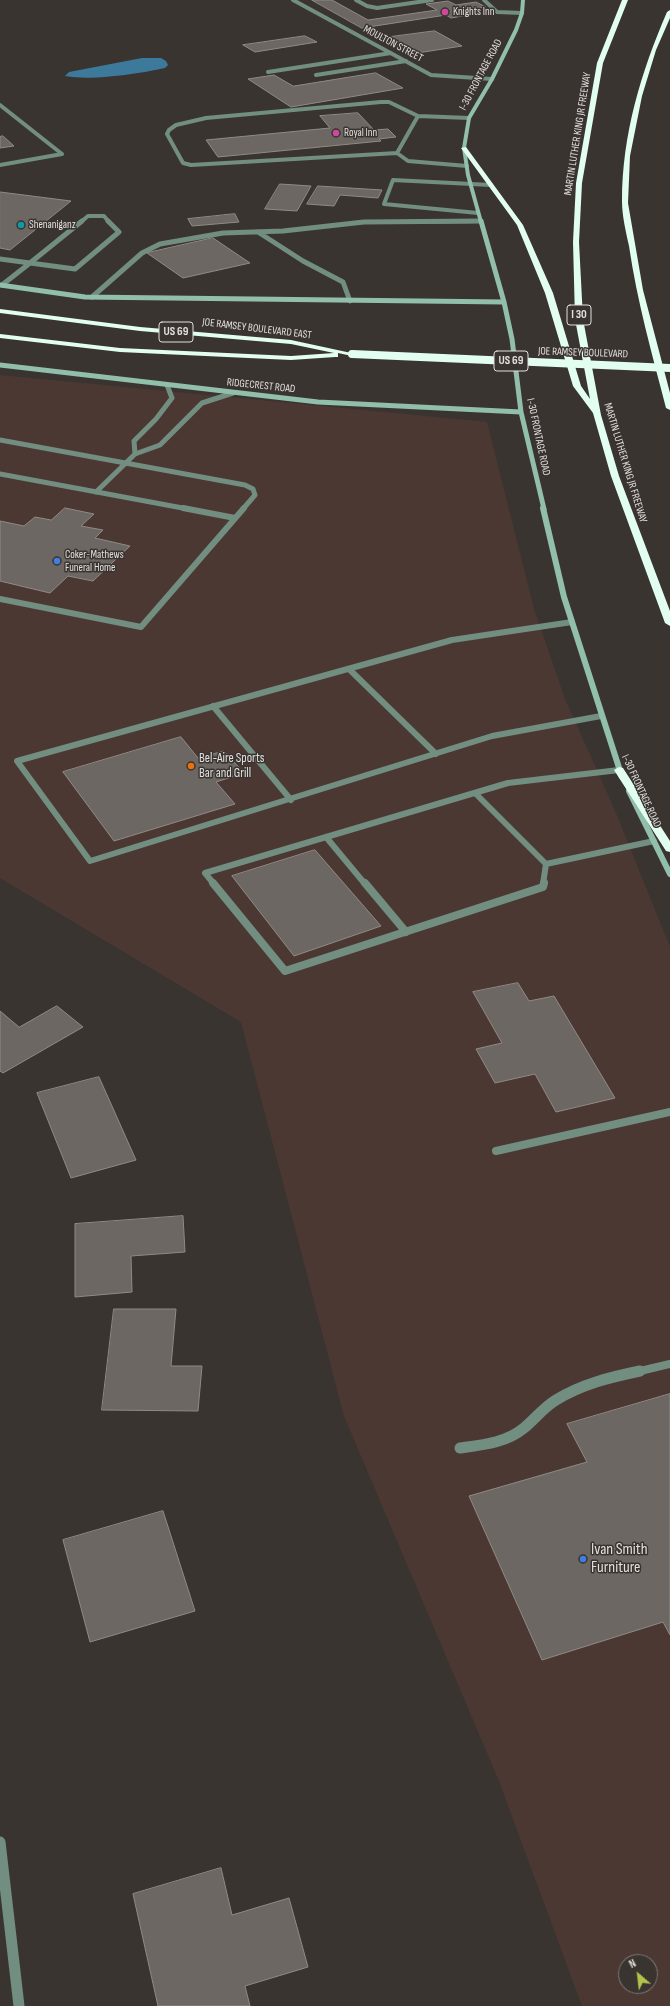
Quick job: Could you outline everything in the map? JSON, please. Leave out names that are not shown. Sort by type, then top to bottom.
[{"type":"highway","name":"MARTIN LUTHER KING JR FREEWAY","points":[[625,0],[600,63],[579,183],[576,242],[579,319],[597,415],[615,476],[670,623]]},
{"type":"highway","points":[[670,12],[653,50],[639,96],[627,156],[625,203],[639,290],[670,408]]},
{"type":"highway","points":[[464,148],[520,225],[550,293],[577,386],[597,415]]},
{"type":"highway","name":"JOE RAMSEY BOULEVARD EAST","points":[[0,311],[140,329],[291,342],[352,354]]},
{"type":"highway","name":"JOE RAMSEY BOULEVARD EAST","points":[[0,336],[120,350],[291,358],[352,354]]},
{"type":"highway","name":"JOE RAMSEY BOULEVARD","points":[[352,354],[670,368]]},
{"type":"highway","points":[[619,770],[670,849]]},
{"type":"main road","points":[[523,2],[528,0]]},
{"type":"main road","name":"I-30 FRONTAGE ROAD","points":[[523,2],[522,13],[516,30],[492,79],[469,118],[464,148],[466,166],[504,302],[512,339],[521,412],[564,597],[619,770],[670,874]]},
{"type":"main road","points":[[1,285],[92,297],[162,300],[504,302]]},
{"type":"main road","name":"RIDGECREST ROAD","points":[[0,365],[233,393],[325,402],[521,412]]},
{"type":"street","name":"MOULTON STREET","points":[[293,0],[431,75],[458,78],[492,79]]},
{"type":"street","points":[[356,0],[367,6],[377,8],[432,0]]},
{"type":"street","points":[[484,0],[497,12],[522,13]]},
{"type":"street","points":[[268,72],[391,53]]},
{"type":"street","points":[[316,75],[406,61]]},
{"type":"street","points":[[466,166],[408,161],[397,153],[191,165],[183,163],[167,134],[169,130],[176,125],[206,118],[381,102],[389,102],[418,116],[469,118]]},
{"type":"street","points":[[0,105],[62,154],[0,165]]},
{"type":"street","points":[[397,153],[418,116]]},
{"type":"street","points":[[478,213],[384,204],[392,180],[491,185]]},
{"type":"street","points":[[0,259],[29,263],[75,269],[119,232],[104,216],[88,216],[29,263],[1,285]]},
{"type":"street","points":[[92,297],[142,253],[160,244],[223,233],[258,232],[364,222],[413,220],[481,221]]},
{"type":"street","points":[[258,232],[303,261],[343,282],[350,301]]},
{"type":"street","points":[[135,454],[134,441],[156,419],[172,398],[167,385]]},
{"type":"street","points":[[96,492],[135,454],[160,445],[202,403],[233,393]]},
{"type":"street","points":[[0,440],[245,484],[253,489],[255,495],[141,627],[0,599]]},
{"type":"street","points":[[0,474],[235,518]]},
{"type":"street","points":[[572,622],[452,640],[17,760],[90,861],[291,800],[492,736],[601,716]]},
{"type":"street","points":[[349,668],[436,754]]},
{"type":"street","points":[[213,706],[291,800]]},
{"type":"street","points":[[546,864],[543,887],[285,971],[205,873],[508,782],[619,770]]},
{"type":"street","points":[[475,793],[546,864]]},
{"type":"street","points":[[326,837],[406,932]]},
{"type":"street","points":[[546,864],[654,841]]},
{"type":"street","points":[[496,1151],[670,1112]]},
{"type":"street","points":[[460,1448],[494,1442],[518,1433],[555,1400],[577,1390],[613,1378],[670,1364]]},
{"type":"street","points":[[0,1842],[19,2006]]},
{"type":"shaded area","points":[[0,375],[487,422],[534,609],[565,699],[616,813],[670,947],[670,2006],[582,2006],[499,1781],[344,1416],[241,1022],[0,878]]},
{"type":"water","points":[[142,58],[161,58],[166,61],[168,65],[165,68],[115,76],[88,78],[65,76],[69,72]]},
{"type":"building","name":"Knights Inn","points":[[312,0],[332,0],[368,20],[437,10],[426,4],[448,1],[456,5],[476,2],[486,7],[465,10],[474,14],[451,18],[446,15],[362,28]]},
{"type":"building","points":[[435,31],[462,46],[411,54],[382,38]]},
{"type":"building","points":[[305,36],[317,42],[255,52],[243,45]]},
{"type":"building","points":[[376,73],[403,88],[291,107],[248,79],[274,75],[293,86]]},
{"type":"building","name":"Royal Inn","points":[[358,113],[374,130],[388,129],[396,137],[379,139],[381,141],[218,157],[206,140],[330,128],[320,116]]},
{"type":"building","points":[[3,136],[14,146],[0,148],[0,137]]},
{"type":"building","points":[[280,184],[311,186],[297,211],[265,209]]},
{"type":"building","points":[[318,186],[382,190],[378,198],[340,195],[334,206],[307,204]]},
{"type":"building","name":"Shenaniganz","points":[[0,192],[71,201],[10,250],[0,248]]},
{"type":"building","points":[[235,214],[239,222],[192,226],[188,219]]},
{"type":"building","points":[[213,238],[250,263],[183,278],[147,253]]},
{"type":"building","name":"Coker-Mathews Funeral Home","points":[[65,508],[94,514],[81,526],[103,530],[95,538],[130,546],[93,581],[68,576],[50,593],[0,581],[0,521],[24,526],[35,517],[51,520]]},
{"type":"building","points":[[181,737],[198,758],[224,751],[244,773],[216,782],[235,804],[114,841],[63,772]]},
{"type":"building","points":[[315,850],[381,926],[294,956],[232,876]]},
{"type":"building","points":[[518,983],[529,1001],[554,996],[615,1098],[556,1112],[535,1074],[495,1083],[476,1049],[502,1043],[473,992]]},
{"type":"building","points":[[57,1006],[83,1027],[3,1073],[0,1071],[0,1011],[19,1027]]},
{"type":"building","points":[[99,1077],[136,1160],[71,1178],[37,1093]]},
{"type":"building","points":[[183,1216],[185,1252],[131,1256],[132,1292],[75,1297],[75,1224]]},
{"type":"building","points":[[114,1309],[176,1309],[171,1366],[202,1366],[198,1411],[102,1410]]},
{"type":"building","name":"Ivan Smith Furniture","points":[[670,1394],[670,1635],[663,1622],[542,1660],[469,1496],[587,1462],[567,1424]]},
{"type":"building","points":[[163,1511],[195,1611],[90,1642],[63,1540]]},
{"type":"building","points":[[221,1868],[232,1915],[289,1898],[308,1967],[245,1986],[250,2006],[158,2006],[133,1894]]},
{"type":"place","name":"Knights Inn","points":[[445,12]]},
{"type":"place","name":"Royal Inn","points":[[336,133]]},
{"type":"place","name":"Shenaniganz","points":[[21,225]]},
{"type":"place","name":"Coker-Mathews Funeral Home","points":[[57,561]]},
{"type":"place","name":"Bel-Aire Sports Bar and Grill","points":[[191,766]]},
{"type":"place","name":"Ivan Smith Furniture","points":[[583,1559]]}]
